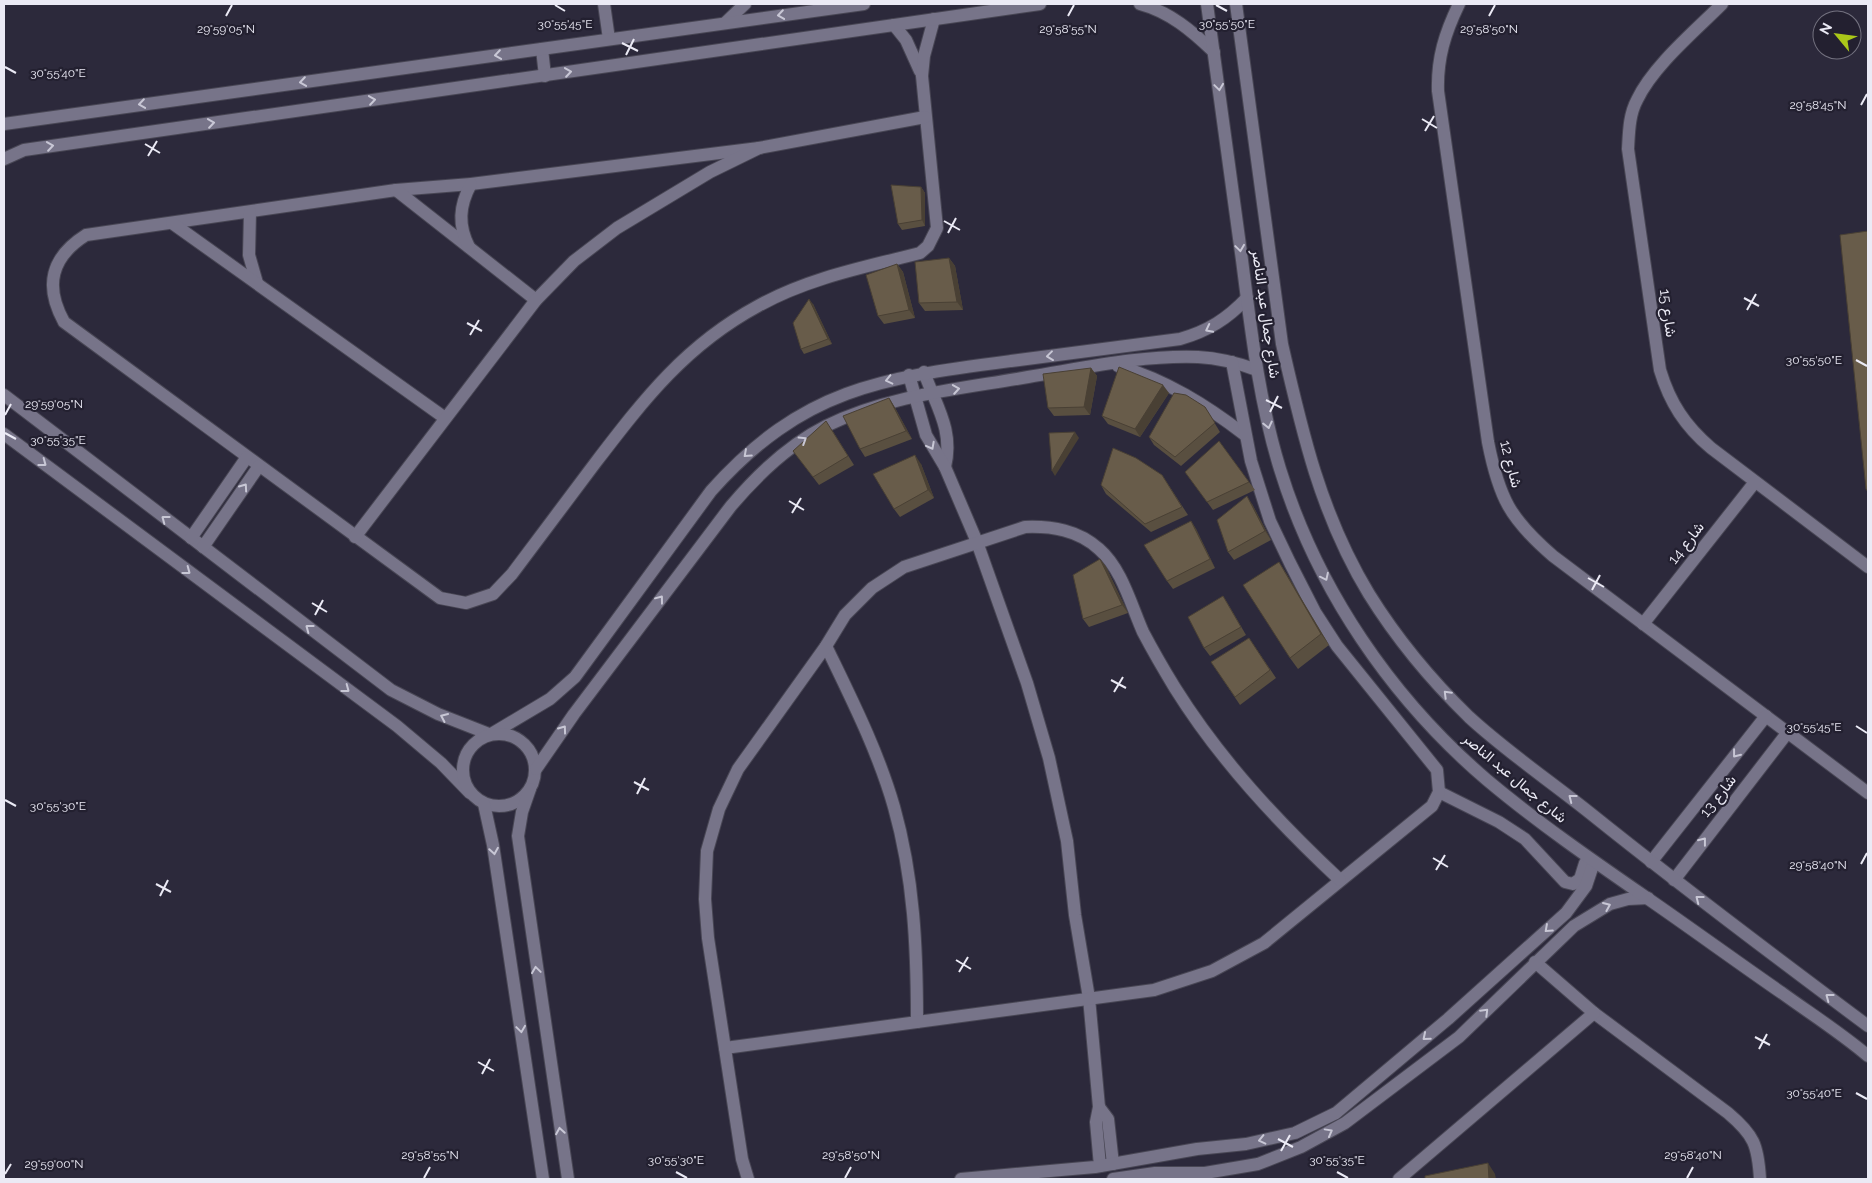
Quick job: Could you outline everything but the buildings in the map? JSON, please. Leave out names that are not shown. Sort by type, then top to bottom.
[{"type":"street","points":[[604,4],[608,39]]},
{"type":"street","points":[[725,23],[745,4]]},
{"type":"street","points":[[4,124],[725,23],[832,6],[864,4]]},
{"type":"street","points":[[4,159],[24,150],[1040,4]]},
{"type":"street","points":[[1140,4],[1173,18],[1195,34],[1214,52]]},
{"type":"street","name":"شارع جمال عبد الناصر","points":[[1207,4],[1257,370],[1270,433],[1293,507],[1330,588],[1356,631],[1390,680],[1450,746],[1487,780],[1590,860],[1648,898],[1868,1056]]},
{"type":"street","name":"شارع جمال عبد الناصر","points":[[1236,4],[1282,344],[1312,470],[1344,547],[1379,608],[1399,638],[1433,679],[1470,717],[1511,752],[1674,880],[1868,1026]]},
{"type":"street","name":"شارع 12","points":[[1459,4],[1441,46],[1438,91],[1488,442],[1496,480],[1504,501],[1531,537],[1643,624],[1868,793]]},
{"type":"street","name":"شارع 15","points":[[1722,4],[1648,80],[1636,101],[1629,124],[1628,149],[1660,370],[1667,393],[1678,414],[1693,432],[1755,482],[1868,567]]},
{"type":"street","points":[[925,117],[759,148],[471,184],[396,190],[86,235],[71,244],[60,258],[54,273],[52,290],[56,307],[64,322],[440,598],[466,603],[493,594],[512,574],[651,391],[684,358],[720,329],[759,305],[809,283],[920,253],[928,246],[937,228],[922,76],[926,47],[934,19]]},
{"type":"street","points":[[894,25],[911,48],[922,76]]},
{"type":"street","points":[[542,49],[545,76]]},
{"type":"street","points":[[355,537],[536,300],[574,262],[617,228],[710,172],[759,148]]},
{"type":"street","points":[[470,249],[464,236],[461,216],[465,196],[471,184]]},
{"type":"street","points":[[396,190],[536,300]]},
{"type":"street","points":[[250,212],[249,255],[256,283]]},
{"type":"street","points":[[172,223],[445,418]]},
{"type":"street","points":[[470,793],[464,780],[462,766],[467,752],[476,741],[550,699],[575,677],[711,491],[758,444],[784,424],[850,391],[909,375],[1180,339],[1208,329],[1233,313],[1247,298]]},
{"type":"street","points":[[1160,342],[1164,359]]},
{"type":"street","points":[[568,1179],[518,836],[522,812],[536,770],[580,706],[751,482],[799,442],[826,426],[859,412],[916,396],[1108,364],[1164,359],[1198,358],[1232,362],[1257,370]]},
{"type":"street","points":[[725,1048],[1154,990],[1212,971],[1264,943],[1432,806],[1439,792],[1439,777],[1433,763],[1361,678],[1315,612],[1270,521],[1245,435],[1232,362]]},
{"type":"street","points":[[1108,364],[1156,379],[1180,391],[1245,435]]},
{"type":"street","points":[[924,372],[948,438],[945,466]]},
{"type":"street","points":[[909,375],[926,435],[945,466],[977,542],[1027,683],[1052,768],[1066,841],[1075,915],[1089,998],[1099,1107],[1096,1122],[1100,1166]]},
{"type":"street","points":[[4,395],[391,690],[438,714],[491,734],[514,736],[522,741],[532,754],[536,770]]},
{"type":"street","points":[[4,434],[398,726],[484,804],[497,807],[510,805],[521,799],[530,789]]},
{"type":"street","points":[[191,538],[247,458]]},
{"type":"street","points":[[203,547],[259,466]]},
{"type":"street","name":"شارع 14","points":[[1643,624],[1755,482]]},
{"type":"street","points":[[748,1179],[742,1159],[708,938],[705,899],[707,851],[719,809],[738,769],[826,646],[845,615],[872,588],[904,567],[1025,527],[1045,526],[1083,537],[1099,549],[1113,564],[1144,634],[1176,688],[1211,740],[1263,804],[1294,837],[1340,880]]},
{"type":"street","points":[[826,646],[874,750],[894,807],[910,878],[917,949],[917,1022]]},
{"type":"street","name":"شارع 13","points":[[1651,862],[1766,716]]},
{"type":"street","name":"شارع 13","points":[[1674,880],[1788,732]]},
{"type":"street","points":[[1439,792],[1499,822],[1525,838],[1565,882],[1573,884],[1580,878],[1590,860]]},
{"type":"street","points":[[484,804],[493,845],[543,1179]]},
{"type":"street","points":[[961,1179],[1100,1166],[1197,1149],[1246,1144],[1295,1133],[1336,1113],[1448,1019],[1566,913],[1586,886],[1590,860]]},
{"type":"street","points":[[1099,1107],[1108,1119],[1118,1163],[1119,1178],[1155,1173],[1205,1173],[1258,1164],[1301,1147],[1345,1123],[1459,1037],[1574,926],[1610,904],[1628,899],[1648,898]]},
{"type":"street","points":[[1566,913],[1574,926]]},
{"type":"street","points":[[1535,962],[1594,1013],[1728,1112],[1747,1130],[1759,1154],[1760,1179]]},
{"type":"street","points":[[1399,1179],[1594,1013]]},
{"type":"street","points":[[1448,1019],[1459,1037]]},
{"type":"street","points":[[737,1179],[742,1159]]}]
